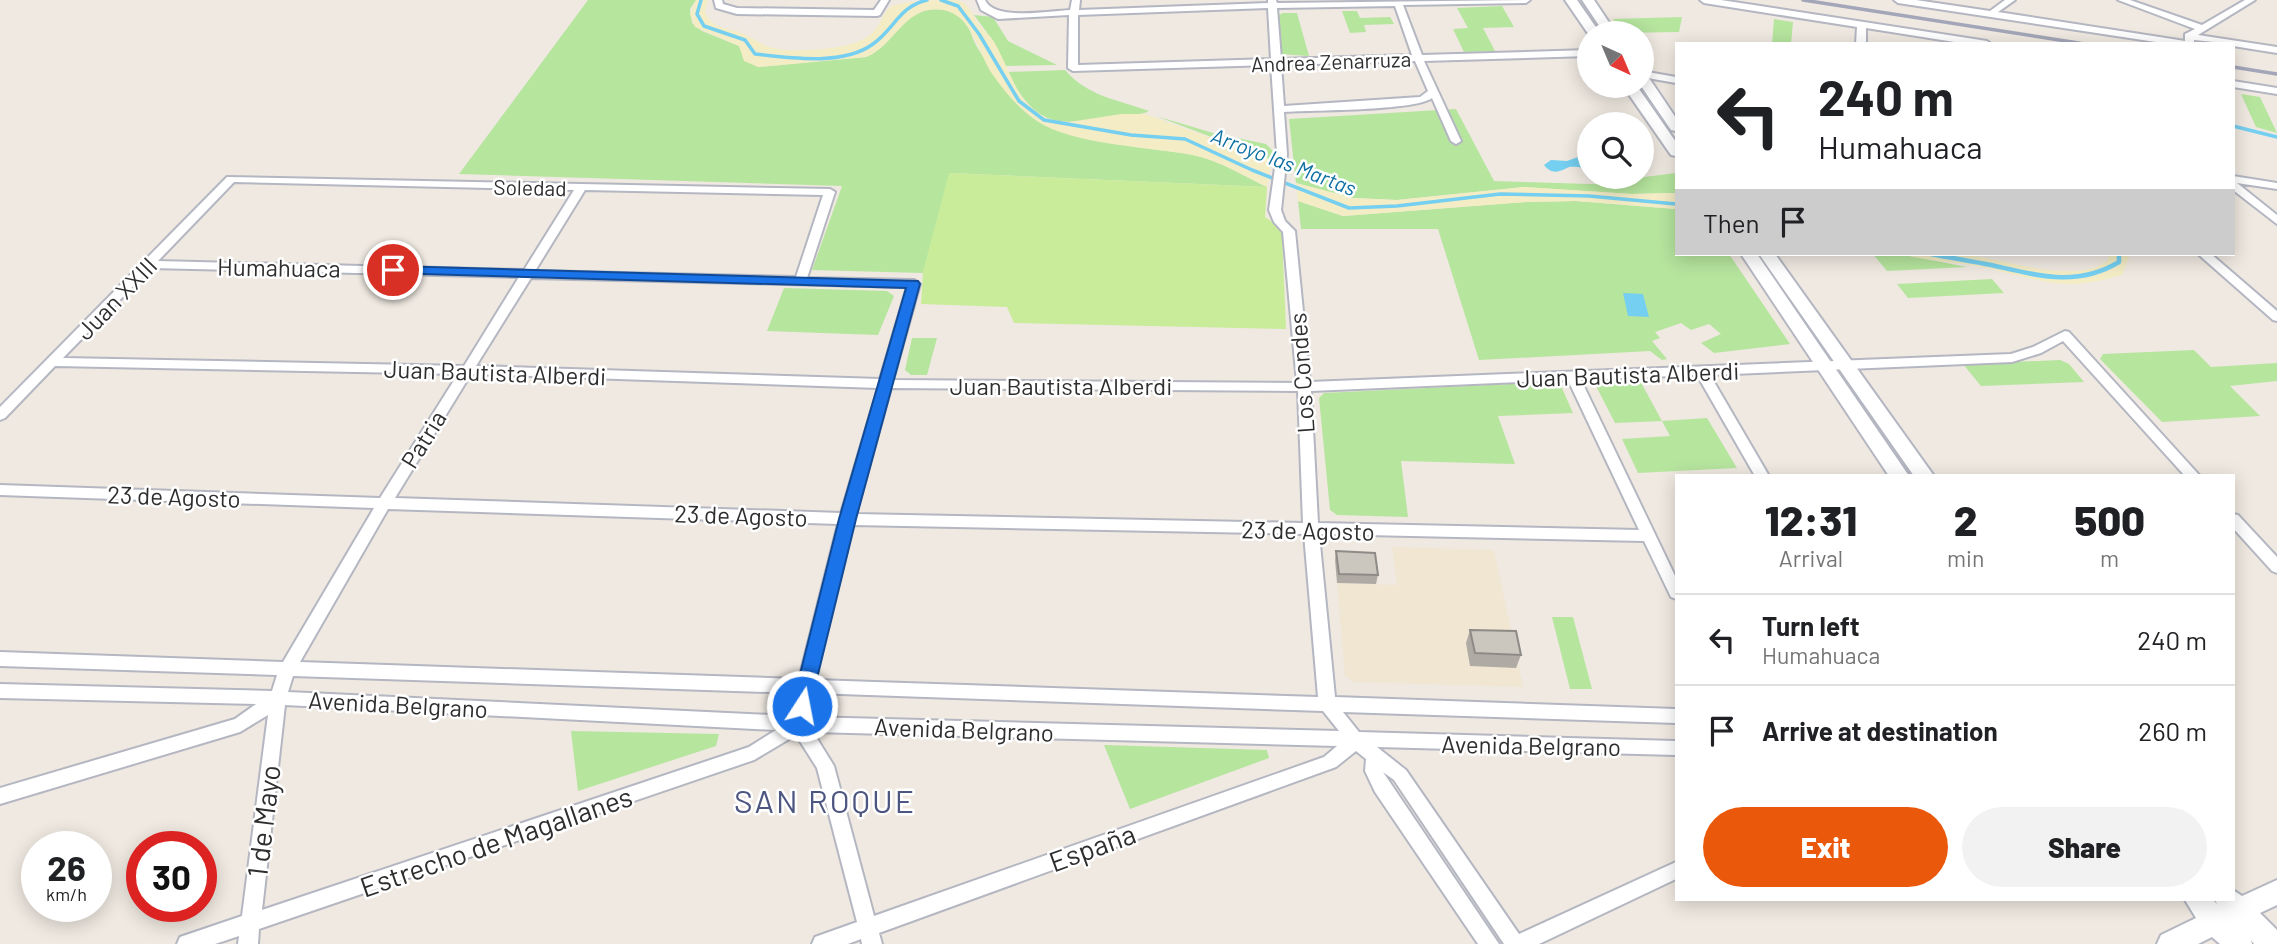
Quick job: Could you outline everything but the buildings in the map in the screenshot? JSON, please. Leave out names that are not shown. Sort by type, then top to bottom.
[{"type":"street","points":[[718,0],[719,6],[737,11],[877,13],[885,0]]},
{"type":"street","points":[[981,0],[985,8],[998,16],[1074,13],[1173,4],[1526,0]]},
{"type":"street","points":[[1074,13],[1076,0]]},
{"type":"street","points":[[1571,0],[1586,21]]},
{"type":"street","points":[[1588,0],[1602,21]]},
{"type":"street","points":[[1704,0],[1974,42]]},
{"type":"street","points":[[1898,0],[2207,42]]},
{"type":"street","points":[[1938,0],[1994,12],[2011,0]]},
{"type":"street","points":[[2122,0],[2204,29]]},
{"type":"street","points":[[2189,40],[2251,0]]},
{"type":"street","points":[[1398,2],[1418,58],[1455,141]]},
{"type":"street","name":"Los Condes","points":[[1272,4],[1282,154],[1275,210],[1280,222],[1289,231],[1304,387],[1311,530],[1327,704]]},
{"type":"street","name":"Andrea Zenarruza","points":[[1074,13],[1073,68],[1577,53]]},
{"type":"street","points":[[1861,42],[1862,24]]},
{"type":"street","points":[[2235,45],[2277,50]]},
{"type":"street","points":[[2235,51],[2277,57]]},
{"type":"street","points":[[1654,77],[1675,80]]},
{"type":"street","points":[[2235,84],[2277,91]]},
{"type":"street","points":[[1279,110],[1403,103],[1423,100],[1434,92]]},
{"type":"street","points":[[1654,94],[1675,126]]},
{"type":"street","points":[[1638,98],[1675,151]]},
{"type":"street","name":"Soledad","points":[[231,179],[830,192],[801,279]]},
{"type":"street","name":"Juan XXIII","points":[[0,415],[231,179]]},
{"type":"street","points":[[2235,179],[2277,186]]},
{"type":"street","points":[[2235,187],[2277,221]]},
{"type":"street","name":"Patria","points":[[278,698],[287,670],[385,502],[581,188]]},
{"type":"street","points":[[1750,256],[1898,474]]},
{"type":"street","points":[[1768,256],[1923,474]]},
{"type":"street","points":[[2206,256],[2277,317]]},
{"type":"street","name":"Humahuaca","points":[[149,264],[914,284],[886,384]]},
{"type":"street","name":"Juan Bautista Alberdi","points":[[53,362],[466,370],[886,384],[1304,387],[2012,358],[2037,350],[2065,335],[2191,474]]},
{"type":"street","points":[[1702,372],[1761,474]]},
{"type":"street","points":[[1573,377],[1675,591]]},
{"type":"street","points":[[869,935],[825,766],[799,724],[805,687],[847,519],[886,384]]},
{"type":"street","name":"23 de Agosto","points":[[0,490],[847,519],[1650,536]]},
{"type":"street","points":[[2235,521],[2277,567]]},
{"type":"street","name":"Avenida Belgrano","points":[[0,659],[1675,716]]},
{"type":"street","name":"Avenida Belgrano","points":[[0,691],[278,698],[799,724],[1675,748]]},
{"type":"street","points":[[0,796],[240,725],[278,698]]},
{"type":"street","name":"1 de Mayo","points":[[248,944],[278,698]]},
{"type":"street","points":[[1327,704],[1356,741],[1400,775],[1517,944],[1675,870]]},
{"type":"street","name":"Estrecho de Magallanes","points":[[187,944],[754,753],[799,724]]},
{"type":"street","name":"España","points":[[822,944],[869,935],[1330,762],[1356,741]]},
{"type":"street","points":[[1375,755],[1374,771],[1381,786],[1489,944]]},
{"type":"street","points":[[2170,944],[2227,911],[2277,892]]},
{"type":"street","points":[[2202,901],[2227,911],[2273,944]]},
{"type":"street","points":[[2227,911],[2239,944]]},
{"type":"shaded area","points":[[1392,547],[1494,550],[1523,687],[1354,682],[1345,676],[1337,583],[1397,585]]},
{"type":"green space","points":[[588,0],[696,0],[690,9],[692,23],[702,31],[739,46],[743,55],[758,67],[866,57],[885,44],[910,19],[931,10],[944,10],[963,19],[977,47],[1008,94],[1024,111],[1048,127],[1088,139],[1193,155],[1231,169],[1267,187],[950,173],[923,273],[812,270],[842,186],[459,174]]},
{"type":"green space","points":[[1502,6],[1514,27],[1483,28],[1495,51],[1464,52],[1453,29],[1468,28],[1457,8]]},
{"type":"green space","points":[[1342,11],[1357,11],[1360,18],[1390,17],[1394,24],[1364,25],[1366,32],[1350,33]]},
{"type":"green space","points":[[1297,13],[1309,56],[1279,54],[1279,15]]},
{"type":"green space","points":[[974,15],[993,17],[1008,41],[1057,65],[1004,66],[994,42]]},
{"type":"green space","points":[[1682,17],[1679,32],[1654,32],[1654,21],[1613,19]]},
{"type":"green space","points":[[1774,19],[1793,22],[1791,42],[1772,42]]},
{"type":"green space","points":[[1065,70],[1093,91],[1149,111],[1080,121],[1052,119],[1029,105],[1007,72]]},
{"type":"green space","points":[[2241,94],[2260,97],[2277,133],[2256,127]]},
{"type":"green space","points":[[1456,109],[1494,181],[1577,184],[1577,189],[1654,189],[1654,176],[1675,173],[1675,193],[1632,194],[1524,187],[1397,200],[1353,198],[1296,183],[1289,119]]},
{"type":"green space","points":[[1156,116],[1213,133],[1266,144],[1275,153],[1272,160]]},
{"type":"green space","points":[[949,173],[1267,187],[1265,217],[1278,226],[1282,234],[1286,329],[1014,323],[1007,307],[921,304],[923,272]]},
{"type":"green space","points":[[1298,201],[1343,216],[1527,202],[1576,201],[1675,209],[1675,256],[1730,256],[1790,344],[1714,353],[1701,343],[1721,334],[1709,324],[1691,330],[1681,323],[1655,332],[1660,338],[1652,341],[1667,359],[1662,360],[1650,351],[1479,360],[1438,229],[1301,229]]},
{"type":"green space","points":[[1875,256],[1911,256],[1967,267],[1887,271]]},
{"type":"green space","points":[[1992,279],[2004,293],[1908,298],[1897,284]]},
{"type":"green space","points":[[784,288],[887,291],[894,296],[878,335],[767,331]]},
{"type":"green space","points":[[912,338],[937,338],[927,375],[911,375],[905,370]]},
{"type":"green space","points":[[2194,350],[2211,367],[2277,363],[2277,381],[2230,386],[2260,416],[2162,422],[2100,359],[2103,354]]},
{"type":"green space","points":[[2060,360],[2069,364],[2084,382],[1981,386],[1963,364]]},
{"type":"green space","points":[[1638,377],[1662,421],[1615,423],[1594,382]]},
{"type":"green space","points":[[1554,382],[1561,386],[1573,413],[1498,416],[1515,464],[1401,461],[1408,517],[1337,515],[1330,510],[1319,398],[1324,393]]},
{"type":"green space","points":[[1707,418],[1737,468],[1638,473],[1622,439],[1670,436],[1662,421]]},
{"type":"green space","points":[[1552,617],[1573,617],[1592,689],[1570,689]]},
{"type":"green space","points":[[571,731],[719,734],[716,746],[578,791]]},
{"type":"green space","points":[[1104,745],[1267,750],[1269,758],[1130,809]]},
{"type":"sand","points":[[696,0],[708,0],[705,12],[711,21],[719,26],[773,48],[795,50],[835,48],[867,37],[894,5],[921,1],[960,1],[969,8],[992,39],[1019,92],[1035,111],[1063,123],[1121,114],[1145,114],[1272,160],[1267,187],[1231,169],[1193,155],[1091,140],[1052,129],[1037,121],[1019,106],[998,82],[962,20],[944,10],[931,10],[910,19],[885,44],[866,57],[758,67],[744,61],[739,46],[695,27],[690,14]]},
{"type":"sand","points":[[1296,183],[1353,198],[1397,200],[1524,187],[1632,194],[1675,193],[1675,209],[1576,201],[1527,202],[1343,216],[1298,201]]},
{"type":"sand","points":[[1910,256],[1976,256],[2057,271],[2077,271],[2094,268],[2108,260],[2109,256],[2129,256],[2122,275],[2070,284]]},
{"type":"water","points":[[1577,157],[1577,167],[1553,172],[1544,165],[1551,160],[1567,161]]},
{"type":"water","points":[[1623,293],[1643,294],[1649,317],[1628,316]]},
{"type":"waterway","name":"Arroyo las Martas","points":[[701,0],[697,14],[704,26],[745,40],[755,54],[816,59],[861,51],[880,38],[910,7],[927,0]]},
{"type":"waterway","name":"Arroyo las Martas","points":[[941,0],[958,6],[979,34],[1019,101],[1044,120],[1131,135],[1185,139],[1252,170],[1349,208],[1397,206],[1500,194],[1589,196],[1675,204]]},
{"type":"waterway","name":"Arroyo las Martas","points":[[2235,126],[2277,137]]},
{"type":"waterway","name":"Arroyo las Martas","points":[[1942,256],[2056,277],[2087,275],[2103,270],[2119,262],[2119,256]]},
{"type":"railway","points":[[1803,0],[2072,42]]},
{"type":"railway","points":[[2235,67],[2277,74]]},
{"type":"district","name":"SAN ROQUE","points":[[825,800]]},
{"type":"route","points":[[393,270],[914,284],[847,519],[802,706]]}]
